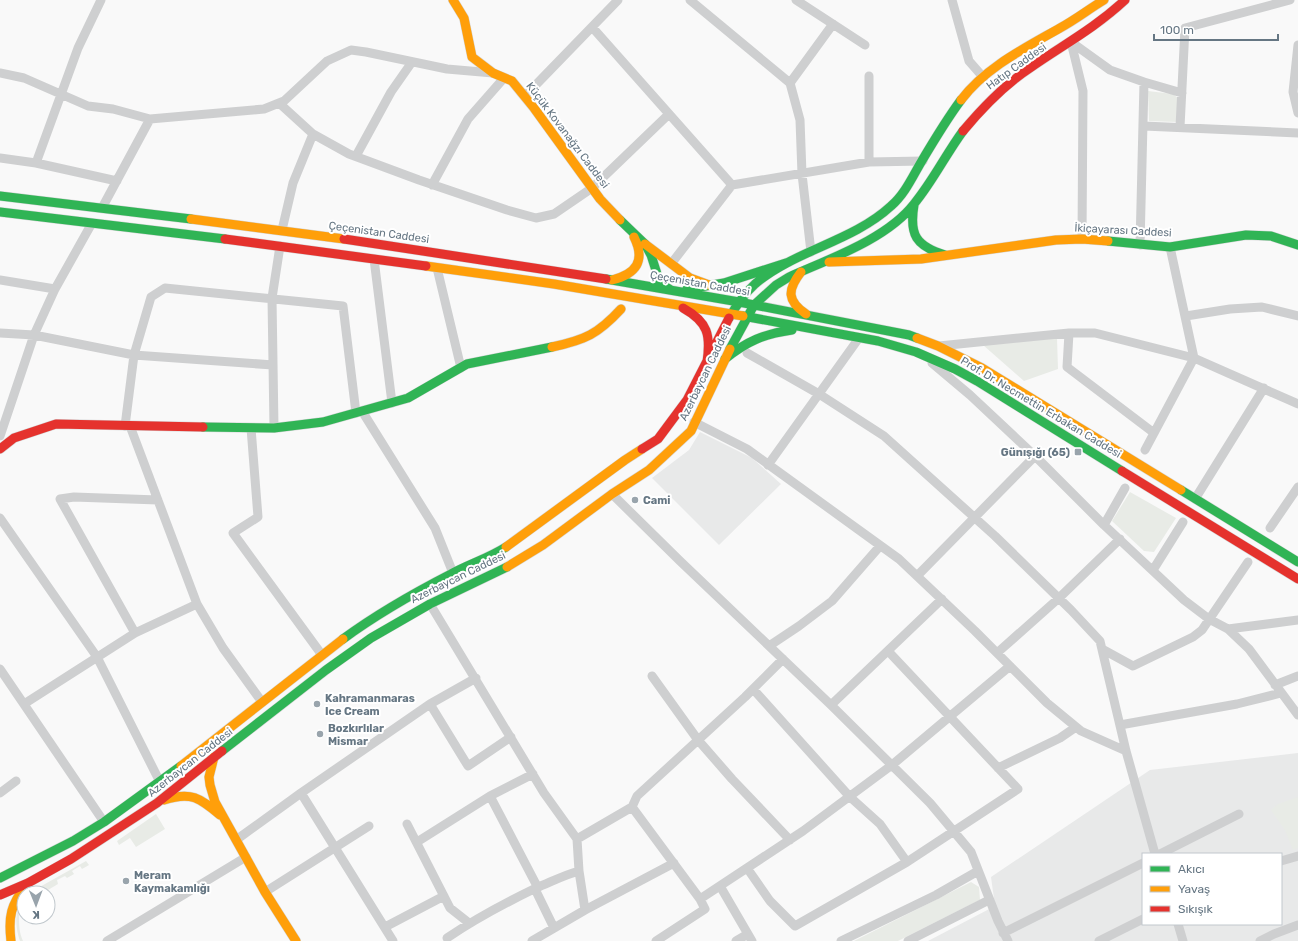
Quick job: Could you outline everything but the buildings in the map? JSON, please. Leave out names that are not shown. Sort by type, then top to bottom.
[{"type":"main road","name":"Küçük Kovanağzı Caddesi","points":[[453,0],[464,18],[472,57],[493,73],[512,81],[525,96],[600,199],[645,244],[651,255],[659,280],[663,285],[671,290]]},
{"type":"main road","name":"Hatıp Caddesi","points":[[874,238],[893,225],[914,205],[962,132],[979,111],[997,93],[1029,68],[1071,42],[1112,12],[1125,0]]},
{"type":"main road","name":"Hatıp Caddesi","points":[[867,224],[892,206],[901,196],[946,120],[964,96],[983,77],[1017,52],[1062,27],[1099,1]]},
{"type":"main road","name":"Çeçenistan Caddesi","points":[[0,196],[282,230],[379,244],[612,280],[754,305]]},
{"type":"main road","name":"İkiçayarası Caddesi","points":[[914,205],[911,226],[916,239],[926,248],[946,255]]},
{"type":"main road","points":[[0,212],[280,246],[554,284],[674,304],[746,318]]},
{"type":"main road","name":"Azerbaycan Caddesi","points":[[0,878],[73,841],[104,822],[202,751],[322,655],[370,620],[410,596],[493,555],[626,460],[658,439],[680,411],[731,315],[746,293],[763,278],[789,262],[867,224]]},
{"type":"main road","name":"Küçük Kovanağzı Caddesi","points":[[612,280],[619,279],[631,273],[638,263],[640,251],[629,229]]},
{"type":"main road","name":"İkiçayarası Caddesi","points":[[814,266],[842,261],[921,259],[1056,240],[1082,239],[1140,245],[1170,246],[1246,235],[1271,236],[1298,245]]},
{"type":"main road","name":"Azerbaycan Caddesi","points":[[0,895],[28,883],[92,846],[157,803],[326,670],[371,638],[430,604],[511,565],[542,545],[612,494],[649,470],[690,431],[725,358],[754,305],[776,284],[874,238]]},
{"type":"main road","points":[[645,244],[690,278],[710,285]]},
{"type":"main road","points":[[671,290],[734,280],[789,262]]},
{"type":"main road","points":[[801,272],[791,285],[790,298],[793,304],[808,315]]},
{"type":"main road","points":[[674,304],[695,314],[707,329],[710,347],[707,362]]},
{"type":"main road","name":"Prof. Dr. Necmettin Erbakan Caddesi","points":[[754,305],[909,335],[938,346],[982,368],[1298,562]]},
{"type":"main road","points":[[0,449],[14,438],[56,424],[274,428],[322,422],[408,398],[467,364],[576,342],[592,335],[609,323],[621,309]]},
{"type":"main road","name":"Prof. Dr. Necmettin Erbakan Caddesi","points":[[746,318],[878,342],[916,352],[955,369],[977,381],[1298,579]]},
{"type":"main road","points":[[725,358],[742,346],[762,335],[806,328]]},
{"type":"main road","points":[[214,757],[208,777],[210,787],[221,815],[265,892],[296,941]]},
{"type":"main road","points":[[157,803],[174,796],[193,796],[201,799],[221,815]]},
{"type":"main road","points":[[10,941],[9,919],[11,907],[28,883]]},
{"type":"main road","points":[[0,923],[10,941]]},
{"type":"street","points":[[36,163],[78,48],[101,0]]},
{"type":"street","points":[[525,96],[618,0]]},
{"type":"street","points":[[690,0],[790,83],[800,120],[802,174],[811,252]]},
{"type":"street","points":[[796,0],[865,45]]},
{"type":"street","points":[[952,0],[969,61],[983,77]]},
{"type":"street","points":[[1180,127],[1185,28],[1290,0]]},
{"type":"street","points":[[790,83],[833,24]]},
{"type":"street","points":[[592,27],[732,185]]},
{"type":"street","points":[[1071,42],[1110,70],[1182,93]]},
{"type":"street","points":[[1071,42],[1082,91],[1082,239]]},
{"type":"street","points":[[1298,45],[1293,92],[1298,112]]},
{"type":"street","points":[[0,73],[24,78],[88,106],[113,109],[150,119],[264,109],[284,101],[327,61],[352,50],[447,69],[493,73]]},
{"type":"street","points":[[356,156],[391,92],[412,62]]},
{"type":"street","points":[[869,76],[869,162]]},
{"type":"street","points":[[432,185],[468,119],[504,78]]},
{"type":"street","points":[[1140,245],[1144,82]]},
{"type":"street","points":[[279,103],[313,134],[356,156],[432,185],[536,218],[554,214],[592,188],[669,114]]},
{"type":"street","points":[[102,208],[150,119]]},
{"type":"street","points":[[1144,126],[1298,133]]},
{"type":"street","points":[[282,230],[293,183],[313,134]]},
{"type":"street","points":[[0,158],[36,163],[117,180]]},
{"type":"street","points":[[671,264],[732,185],[869,162],[923,161]]},
{"type":"street","points":[[0,436],[34,335],[55,289],[92,223]]},
{"type":"street","points":[[274,428],[272,298],[280,246]]},
{"type":"street","points":[[1145,450],[1194,358],[1170,246]]},
{"type":"street","points":[[374,259],[392,402]]},
{"type":"street","points":[[437,268],[461,368]]},
{"type":"street","points":[[0,280],[55,289]]},
{"type":"street","points":[[262,702],[223,648],[197,604],[158,500],[127,426],[134,355],[151,297],[165,288],[343,306],[359,412],[435,528],[454,573]]},
{"type":"street","points":[[1186,316],[1230,309],[1262,307],[1298,316]]},
{"type":"street","points":[[1069,332],[1067,367],[1154,433]]},
{"type":"street","points":[[938,346],[1069,332],[1095,333],[1194,358],[1298,404]]},
{"type":"street","points":[[0,333],[34,335],[134,355],[273,365]]},
{"type":"street","points":[[768,465],[859,338]]},
{"type":"street","points":[[916,352],[939,368],[964,390],[1035,456],[1104,525],[1184,600],[1209,619],[1228,628],[1249,649],[1298,715]]},
{"type":"street","points":[[747,353],[819,394],[884,436],[974,517],[1059,598],[1100,642],[1126,752],[1155,853]]},
{"type":"street","points":[[1195,499],[1264,388]]},
{"type":"street","points":[[694,422],[747,449],[899,559],[942,599],[1047,703],[1081,731],[1126,752]]},
{"type":"street","points":[[251,428],[258,517],[233,533],[322,655]]},
{"type":"street","points":[[917,576],[1035,456]]},
{"type":"street","points":[[1270,528],[1298,487]]},
{"type":"street","points":[[1104,525],[1125,488]]},
{"type":"street","points":[[612,494],[831,705],[930,803],[971,852],[1005,937],[1142,864]]},
{"type":"street","points":[[135,633],[60,499],[74,497],[158,500]]},
{"type":"street","points":[[0,518],[97,657],[160,782]]},
{"type":"street","points":[[1153,570],[1183,522]]},
{"type":"street","points":[[997,653],[1059,598],[1120,540]]},
{"type":"street","points":[[769,646],[832,601],[880,546]]},
{"type":"street","points":[[1102,649],[1133,666],[1193,637],[1202,630],[1248,562]]},
{"type":"street","points":[[831,705],[942,599]]},
{"type":"street","points":[[24,704],[135,633],[197,604]]},
{"type":"street","points":[[430,604],[544,793],[577,839],[579,871],[585,910]]},
{"type":"street","points":[[1228,628],[1298,620]]},
{"type":"street","points":[[747,868],[770,901],[795,926],[907,862],[1018,789],[888,651]]},
{"type":"street","points":[[577,839],[632,807],[637,796],[753,689],[783,659]]},
{"type":"street","points":[[700,899],[790,840],[850,797],[892,765],[1010,666]]},
{"type":"street","points":[[0,669],[104,822]]},
{"type":"street","points":[[652,676],[698,740],[732,779],[790,840]]},
{"type":"street","points":[[1275,685],[1298,676]]},
{"type":"street","points":[[236,840],[430,704],[476,678]]},
{"type":"street","points":[[753,689],[850,797],[880,824],[907,862]]},
{"type":"street","points":[[1120,725],[1237,704],[1281,693]]},
{"type":"street","points":[[430,704],[468,766],[511,737]]},
{"type":"street","points":[[998,768],[1060,738],[1076,727]]},
{"type":"street","points":[[417,842],[490,796],[533,774]]},
{"type":"street","points":[[0,793],[16,781]]},
{"type":"street","points":[[301,793],[386,927],[393,941]]},
{"type":"street","points":[[490,796],[536,888],[554,928]]},
{"type":"street","points":[[632,807],[700,899],[705,909],[656,941]]},
{"type":"street","points":[[1162,853],[1239,814]]},
{"type":"street","points":[[407,824],[450,908],[469,923]]},
{"type":"street","points":[[265,892],[369,826]]},
{"type":"street","points":[[1282,861],[1298,856]]},
{"type":"street","points":[[107,941],[246,857]]},
{"type":"street","points":[[532,941],[585,910],[674,863]]},
{"type":"street","points":[[447,938],[469,923],[536,888],[566,874],[579,871]]},
{"type":"street","points":[[840,941],[936,895],[978,871]]},
{"type":"street","points":[[720,886],[750,938],[736,941]]},
{"type":"street","points":[[386,927],[444,896]]},
{"type":"street","points":[[908,941],[989,900]]},
{"type":"street","points":[[1099,941],[1142,920]]},
{"type":"street","points":[[1178,925],[1184,941]]},
{"type":"street","points":[[1260,941],[1298,925]]},
{"type":"shaded area","points":[[1148,91],[1173,94],[1178,98],[1177,122],[1149,121]]},
{"type":"shaded area","points":[[1057,338],[1058,369],[1024,381],[983,345]]},
{"type":"shaded area","points":[[700,432],[752,458],[781,484],[719,545],[652,478],[689,450]]},
{"type":"shaded area","points":[[1130,492],[1176,518],[1154,552],[1144,551],[1112,521]]},
{"type":"shaded area","points":[[1298,753],[1298,941],[928,941],[995,906],[991,877],[1150,770]]},
{"type":"shaded area","points":[[1298,797],[1298,848],[1293,850],[1285,830],[1271,810],[1278,804]]},
{"type":"shaded area","points":[[156,814],[165,829],[136,847],[130,838],[119,845],[117,841]]},
{"type":"shaded area","points":[[86,861],[89,865],[82,869],[80,866],[72,871],[74,874],[67,878],[65,876],[57,880],[58,884],[56,885],[43,885]]},
{"type":"shaded area","points":[[971,882],[979,887],[980,900],[898,941],[854,941]]},
{"type":"shaded area","points":[[16,925],[20,925],[23,941],[20,941]]},
{"type":"traffic: fast","points":[[729,318],[747,292],[771,272],[805,254],[859,229],[896,202],[950,115],[961,100]]},
{"type":"traffic: fast","points":[[730,349],[754,305],[776,285],[789,277],[873,238],[889,228],[903,216],[921,195],[963,131]]},
{"type":"traffic: fast","points":[[0,196],[191,219]]},
{"type":"traffic: fast","points":[[914,205],[913,224],[914,232],[917,238],[927,248],[945,255]]},
{"type":"traffic: fast","points":[[0,212],[225,239]]},
{"type":"traffic: fast","points":[[620,220],[645,244],[651,255],[659,280],[663,285],[671,290]]},
{"type":"traffic: fast","points":[[1108,241],[1170,247],[1246,235],[1271,236],[1298,245]]},
{"type":"traffic: fast","points":[[687,289],[724,283],[789,262]]},
{"type":"traffic: fast","points":[[606,279],[739,302],[909,335],[917,338]]},
{"type":"traffic: fast","points":[[743,316],[878,341],[916,352],[955,369],[977,381],[1122,471]]},
{"type":"traffic: fast","points":[[725,359],[741,347],[756,339],[792,330]]},
{"type":"traffic: fast","points":[[203,427],[274,428],[323,422],[408,398],[467,364],[552,347]]},
{"type":"traffic: fast","points":[[1181,490],[1298,562]]},
{"type":"traffic: fast","points":[[343,639],[382,612],[410,596],[458,570],[506,547]]},
{"type":"traffic: fast","points":[[222,751],[326,670],[371,638],[430,604],[507,567]]},
{"type":"traffic: fast","points":[[0,878],[73,841],[104,822],[181,766]]},
{"type":"traffic: slow","points":[[453,0],[464,18],[472,57],[493,73],[512,81],[534,108],[600,199],[620,220]]},
{"type":"traffic: slow","points":[[961,100],[971,88],[994,68],[1033,43],[1066,25],[1104,0]]},
{"type":"traffic: slow","points":[[191,219],[344,239]]},
{"type":"traffic: slow","points":[[612,280],[633,270],[639,260],[639,253],[634,237]]},
{"type":"traffic: slow","points":[[829,262],[921,259],[1056,240],[1082,239],[1108,241]]},
{"type":"traffic: slow","points":[[645,244],[690,278],[709,285]]},
{"type":"traffic: slow","points":[[426,266],[554,284],[743,316]]},
{"type":"traffic: slow","points":[[801,272],[793,284],[791,295],[795,304],[806,314]]},
{"type":"traffic: slow","points":[[552,347],[573,342],[590,335],[613,318],[621,309]]},
{"type":"traffic: slow","points":[[917,338],[938,346],[982,368],[1181,490]]},
{"type":"traffic: slow","points":[[507,567],[543,545],[612,494],[649,470],[691,431],[730,349]]},
{"type":"traffic: slow","points":[[506,547],[642,449]]},
{"type":"traffic: slow","points":[[181,766],[343,639]]},
{"type":"traffic: slow","points":[[214,757],[209,777],[215,802],[265,892],[296,941]]},
{"type":"traffic: slow","points":[[164,800],[173,797],[188,796],[201,800],[220,815]]},
{"type":"traffic: slow","points":[[11,941],[10,918],[16,901]]},
{"type":"traffic: jam","points":[[963,131],[986,105],[1011,82],[1090,28],[1125,0]]},
{"type":"traffic: jam","points":[[225,239],[426,266]]},
{"type":"traffic: jam","points":[[344,239],[606,279]]},
{"type":"traffic: jam","points":[[683,308],[698,319],[706,330],[708,337],[707,362]]},
{"type":"traffic: jam","points":[[642,449],[658,439],[687,400],[729,318]]},
{"type":"traffic: jam","points":[[0,449],[14,438],[56,424],[203,427]]},
{"type":"traffic: jam","points":[[1122,471],[1298,579]]},
{"type":"traffic: jam","points":[[0,895],[28,883],[71,859],[157,803],[222,751]]},
{"type":"place","name":"Günışığı (65)","points":[[1078,452]]},
{"type":"place","name":"Cami","points":[[635,500]]},
{"type":"place","name":"Kahramanmaras Ice Cream","points":[[317,704]]},
{"type":"place","name":"Bozkırlılar Mismar","points":[[320,734]]},
{"type":"place","name":"Meram Kaymakamlığı","points":[[126,881]]}]
